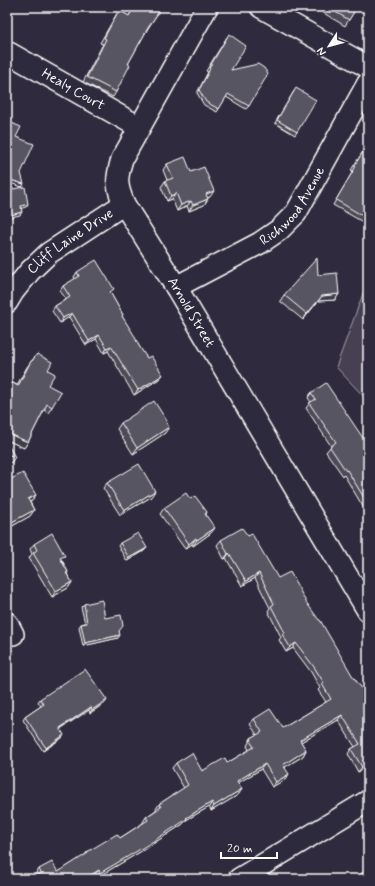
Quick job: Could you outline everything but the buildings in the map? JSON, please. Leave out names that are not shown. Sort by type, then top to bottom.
[{"type":"street","name":"Arnold Street","points":[[207,7],[122,159],[117,174],[118,190],[124,204],[176,287],[368,611]]},
{"type":"street","points":[[261,7],[368,68]]},
{"type":"street","name":"Healy Court","points":[[7,52],[139,127]]},
{"type":"street","name":"Richwood Avenue","points":[[176,287],[260,243],[279,230],[296,213],[368,83]]},
{"type":"street","name":"Cliff Laine Drive","points":[[7,302],[30,271],[49,253],[124,204]]},
{"type":"street","points":[[240,879],[368,802]]},
{"type":"shaded area","points":[[368,280],[368,401],[336,367]]}]
